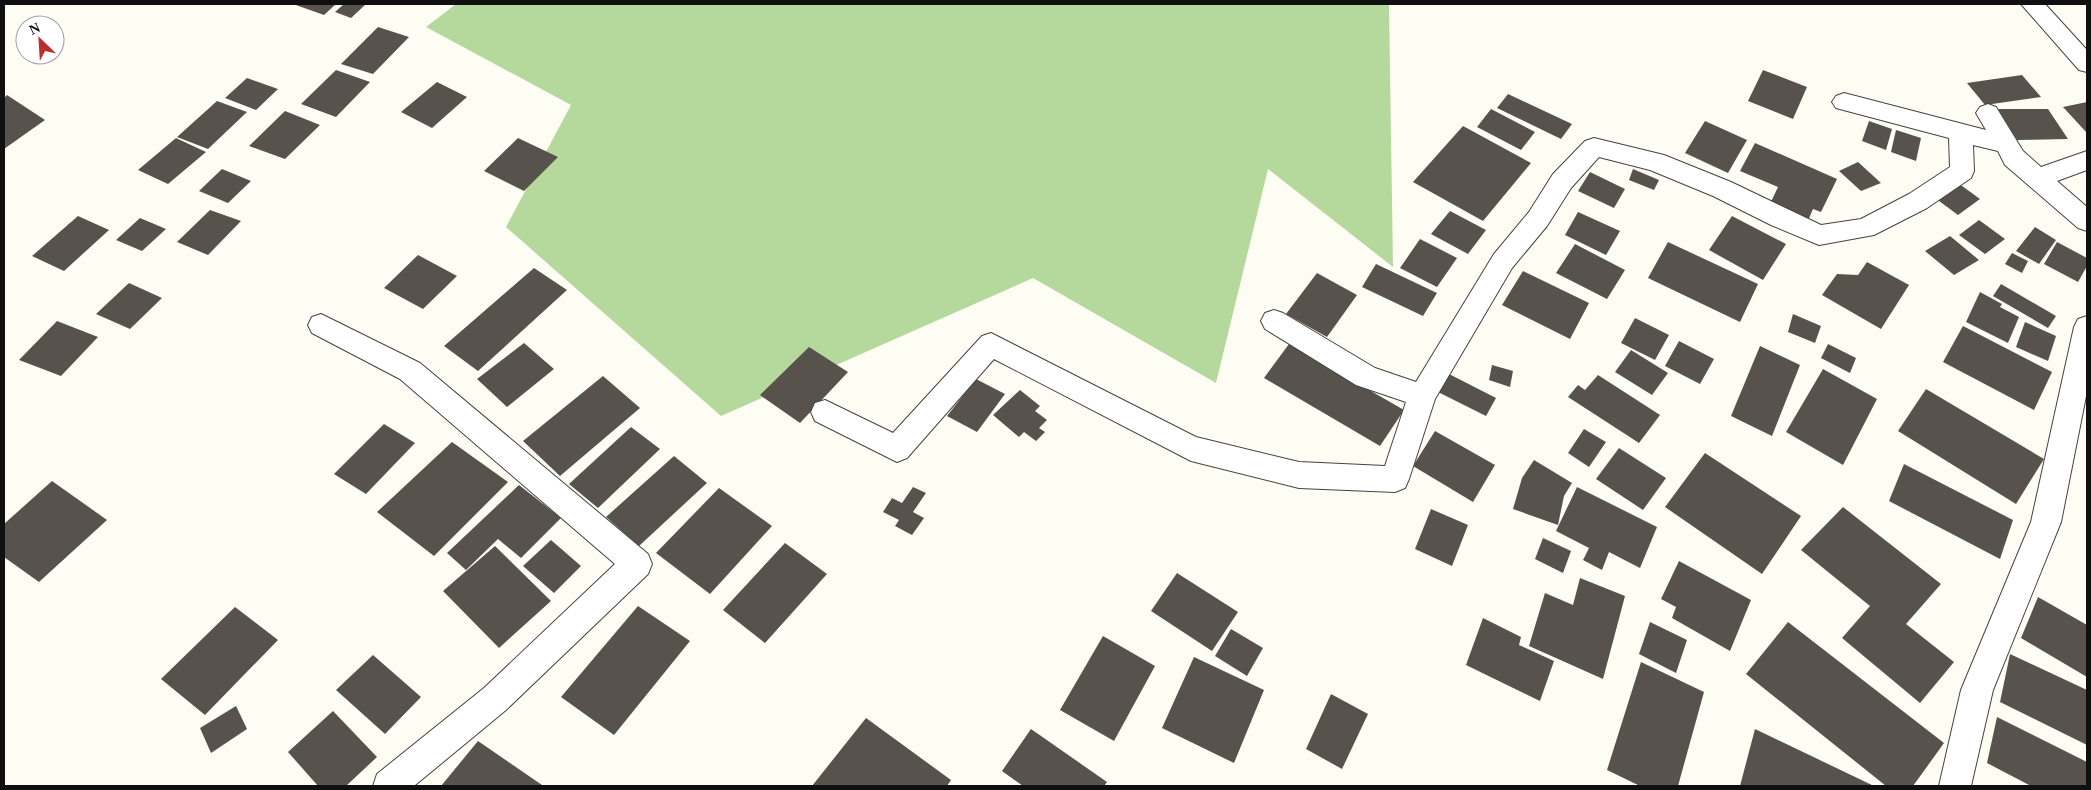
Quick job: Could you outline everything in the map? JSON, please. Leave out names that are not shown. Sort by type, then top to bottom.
[{"type":"street","points":[[2032,4],[2087,64]]},
{"type":"street","points":[[1844,102],[2006,144]]},
{"type":"street","points":[[1988,113],[2014,158],[2087,221]]},
{"type":"street","points":[[825,412],[897,449],[991,344],[1191,448],[1299,475],[1396,479],[1422,396],[1503,261],[1538,219],[1562,181],[1594,147],[1655,162],[1722,189],[1819,235],[1865,228],[1918,201],[1962,171],[1961,132]]},
{"type":"street","points":[[2037,178],[2087,160]]},
{"type":"street","points":[[1274,321],[1366,377],[1422,396]]},
{"type":"street","points":[[320,324],[410,371],[637,564],[495,699],[389,786]]},
{"type":"street","points":[[1954,786],[1977,690],[2046,522],[2087,328]]},
{"type":"green space","points":[[456,4],[1389,4],[1393,267],[1268,169],[1216,383],[1033,278],[721,416],[506,227],[571,105],[426,27]]},
{"type":"building","points":[[293,4],[336,4],[324,15]]},
{"type":"building","points":[[344,4],[366,4],[351,18],[335,12]]},
{"type":"building","points":[[378,27],[409,37],[373,74],[341,64]]},
{"type":"building","points":[[336,70],[370,82],[336,117],[301,104]]},
{"type":"building","points":[[1763,70],[1807,87],[1793,119],[1748,101]]},
{"type":"building","points":[[2022,75],[2041,97],[1985,105],[1967,83]]},
{"type":"building","points":[[247,78],[278,89],[256,110],[225,98]]},
{"type":"building","points":[[437,82],[467,97],[432,128],[401,112]]},
{"type":"building","points":[[1508,94],[1572,124],[1561,139],[1497,108]]},
{"type":"building","points":[[7,95],[45,120],[4,149],[4,98]]},
{"type":"building","points":[[217,101],[247,112],[208,149],[177,137]]},
{"type":"building","points":[[2087,102],[2087,133],[2063,107]]},
{"type":"building","points":[[1491,109],[1535,132],[1521,150],[1477,127]]},
{"type":"building","points":[[1998,109],[2048,109],[2068,139],[2017,140]]},
{"type":"building","points":[[285,111],[320,125],[285,159],[249,146]]},
{"type":"building","points":[[1705,121],[1747,140],[1728,173],[1685,153]]},
{"type":"building","points":[[1869,121],[1892,129],[1886,150],[1862,141]]},
{"type":"building","points":[[1463,126],[1531,163],[1483,221],[1413,182]]},
{"type":"building","points":[[1896,130],[1921,138],[1916,161],[1891,152]]},
{"type":"building","points":[[176,138],[206,152],[168,184],[138,170]]},
{"type":"building","points":[[518,138],[558,157],[524,191],[484,171]]},
{"type":"building","points":[[1755,143],[1837,179],[1821,212],[1813,209],[1807,223],[1769,206],[1778,187],[1740,171]]},
{"type":"building","points":[[1858,162],[1881,183],[1861,191],[1839,171]]},
{"type":"building","points":[[222,169],[251,181],[228,203],[199,191]]},
{"type":"building","points":[[1633,169],[1659,180],[1654,190],[1629,180]]},
{"type":"building","points":[[1590,172],[1625,189],[1614,208],[1578,191]]},
{"type":"building","points":[[1958,183],[1980,199],[1958,215],[1935,198]]},
{"type":"building","points":[[210,210],[241,221],[208,255],[177,242]]},
{"type":"building","points":[[1450,211],[1486,230],[1468,254],[1431,234]]},
{"type":"building","points":[[1578,212],[1620,231],[1606,255],[1565,235]]},
{"type":"building","points":[[78,216],[109,230],[64,271],[32,256]]},
{"type":"building","points":[[1732,216],[1786,244],[1763,280],[1709,250]]},
{"type":"building","points":[[140,218],[166,229],[142,251],[116,240]]},
{"type":"building","points":[[1979,220],[2005,239],[1985,254],[1959,235]]},
{"type":"building","points":[[2035,227],[2056,240],[2039,264],[2016,251]]},
{"type":"building","points":[[1950,236],[1979,260],[1954,275],[1925,251]]},
{"type":"building","points":[[1420,239],[1457,258],[1437,287],[1400,268]]},
{"type":"building","points":[[1668,242],[1758,284],[1740,322],[1648,278]]},
{"type":"building","points":[[2057,242],[2087,258],[2087,266],[2078,282],[2044,264]]},
{"type":"building","points":[[1575,244],[1625,270],[1607,299],[1556,273]]},
{"type":"building","points":[[2012,253],[2028,261],[2022,273],[2005,264]]},
{"type":"building","points":[[418,255],[457,276],[423,309],[384,288]]},
{"type":"building","points":[[1867,262],[1909,285],[1881,329],[1822,295],[1837,274],[1858,275]]},
{"type":"building","points":[[1376,264],[1437,293],[1423,316],[1362,287]]},
{"type":"building","points":[[534,268],[567,290],[478,371],[444,346]]},
{"type":"building","points":[[1523,271],[1589,303],[1570,339],[1502,305]]},
{"type":"building","points":[[1317,273],[1357,295],[1327,337],[1286,314]]},
{"type":"building","points":[[129,283],[162,298],[130,329],[96,314]]},
{"type":"building","points":[[2001,284],[2056,316],[2048,328],[1993,296]]},
{"type":"building","points":[[1980,292],[2002,304],[2000,307],[2019,317],[2008,343],[1966,322]]},
{"type":"building","points":[[1793,314],[1821,326],[1815,343],[1788,332]]},
{"type":"building","points":[[1635,318],[1669,335],[1655,360],[1621,343]]},
{"type":"building","points":[[57,321],[98,337],[61,376],[19,360]]},
{"type":"building","points":[[2025,322],[2056,336],[2048,361],[2016,347]]},
{"type":"building","points":[[1963,326],[2052,372],[2034,410],[1943,362]]},
{"type":"building","points":[[1679,341],[1714,359],[1700,384],[1665,366]]},
{"type":"building","points":[[524,343],[554,369],[507,407],[477,379]]},
{"type":"building","points":[[1289,344],[1404,410],[1380,446],[1264,378]]},
{"type":"building","points":[[1828,344],[1856,358],[1850,373],[1821,358]]},
{"type":"building","points":[[1760,346],[1800,365],[1772,436],[1731,416]]},
{"type":"building","points":[[809,347],[848,372],[800,423],[760,395]]},
{"type":"building","points":[[1631,350],[1668,373],[1652,395],[1615,372]]},
{"type":"building","points":[[1492,365],[1513,371],[1510,387],[1489,380]]},
{"type":"building","points":[[1823,369],[1877,399],[1843,465],[1786,432]]},
{"type":"building","points":[[1449,374],[1496,398],[1486,416],[1438,392]]},
{"type":"building","points":[[1598,375],[1660,415],[1639,443],[1568,397],[1578,385],[1585,390]]},
{"type":"building","points":[[603,376],[640,408],[560,476],[523,441]]},
{"type":"building","points":[[976,379],[1005,394],[977,432],[947,416]]},
{"type":"building","points":[[1926,389],[2044,459],[2016,504],[1898,431]]},
{"type":"building","points":[[1020,390],[1040,406],[1035,411],[1047,420],[1039,428],[1045,432],[1036,441],[1024,432],[1019,437],[993,415]]},
{"type":"building","points":[[384,424],[415,443],[366,494],[334,474]]},
{"type":"building","points":[[631,427],[660,449],[598,508],[569,484]]},
{"type":"building","points":[[1584,429],[1606,442],[1589,467],[1568,453]]},
{"type":"building","points":[[1435,431],[1495,465],[1473,502],[1413,466]]},
{"type":"building","points":[[452,442],[508,482],[434,556],[377,512]]},
{"type":"building","points":[[1619,448],[1666,478],[1643,510],[1596,479]]},
{"type":"building","points":[[1705,453],[1801,516],[1762,574],[1665,507]]},
{"type":"building","points":[[674,456],[707,483],[639,546],[606,517]]},
{"type":"building","points":[[1534,460],[1572,483],[1564,496],[1558,525],[1513,509],[1522,478]]},
{"type":"building","points":[[1904,464],[2013,520],[2000,559],[1889,501]]},
{"type":"building","points":[[52,481],[107,520],[39,582],[4,557],[4,524]]},
{"type":"building","points":[[519,485],[561,518],[521,558],[498,539],[466,570],[447,553]]},
{"type":"building","points":[[913,487],[926,493],[913,512],[924,518],[912,535],[895,526],[899,520],[883,512],[892,498],[902,503]]},
{"type":"building","points":[[1577,487],[1657,527],[1640,568],[1609,552],[1602,570],[1583,560],[1589,548],[1556,531]]},
{"type":"building","points":[[719,488],[772,526],[710,594],[656,553]]},
{"type":"building","points":[[1843,507],[1941,584],[1906,624],[1954,662],[1920,703],[1842,638],[1870,606],[1801,550]]},
{"type":"building","points":[[1431,509],[1468,525],[1452,566],[1415,549]]},
{"type":"building","points":[[1543,538],[1571,551],[1563,573],[1535,559]]},
{"type":"building","points":[[551,540],[581,566],[554,593],[523,566]]},
{"type":"building","points":[[785,543],[827,574],[765,643],[723,610]]},
{"type":"building","points":[[495,546],[551,601],[499,648],[443,591]]},
{"type":"building","points":[[1679,561],[1751,600],[1730,651],[1672,618],[1676,607],[1661,599]]},
{"type":"building","points":[[1177,573],[1238,612],[1212,651],[1151,611]]},
{"type":"building","points":[[1580,578],[1625,596],[1603,679],[1529,646],[1545,593],[1573,605]]},
{"type":"building","points":[[2038,597],[2087,625],[2087,677],[2021,638]]},
{"type":"building","points":[[638,606],[690,641],[614,735],[561,697]]},
{"type":"building","points":[[235,607],[278,640],[205,715],[161,679]]},
{"type":"building","points":[[1483,618],[1521,637],[1519,645],[1554,661],[1540,701],[1466,665]]},
{"type":"building","points":[[1650,622],[1687,640],[1676,673],[1639,654]]},
{"type":"building","points":[[1788,622],[1944,743],[1913,786],[1886,786],[1746,674]]},
{"type":"building","points":[[1231,629],[1263,648],[1247,676],[1215,656]]},
{"type":"building","points":[[1103,636],[1155,666],[1114,741],[1060,710]]},
{"type":"building","points":[[2010,654],[2087,690],[2087,745],[2000,702]]},
{"type":"building","points":[[373,655],[421,697],[385,734],[336,690]]},
{"type":"building","points":[[1194,657],[1264,690],[1234,763],[1162,728]]},
{"type":"building","points":[[1641,662],[1704,692],[1678,786],[1640,786],[1607,770]]},
{"type":"building","points":[[1331,694],[1368,714],[1342,769],[1306,749]]},
{"type":"building","points":[[236,706],[247,729],[211,753],[200,728]]},
{"type":"building","points":[[333,711],[377,757],[346,786],[318,786],[288,752]]},
{"type":"building","points":[[1997,717],[2087,762],[2087,786],[2031,786],[1987,763]]},
{"type":"building","points":[[866,718],[951,780],[947,786],[812,786]]},
{"type":"building","points":[[1031,729],[1107,782],[1104,786],[1023,786],[1002,771]]},
{"type":"building","points":[[1755,729],[1874,786],[1740,786]]},
{"type":"building","points":[[478,741],[542,785],[441,786]]}]
